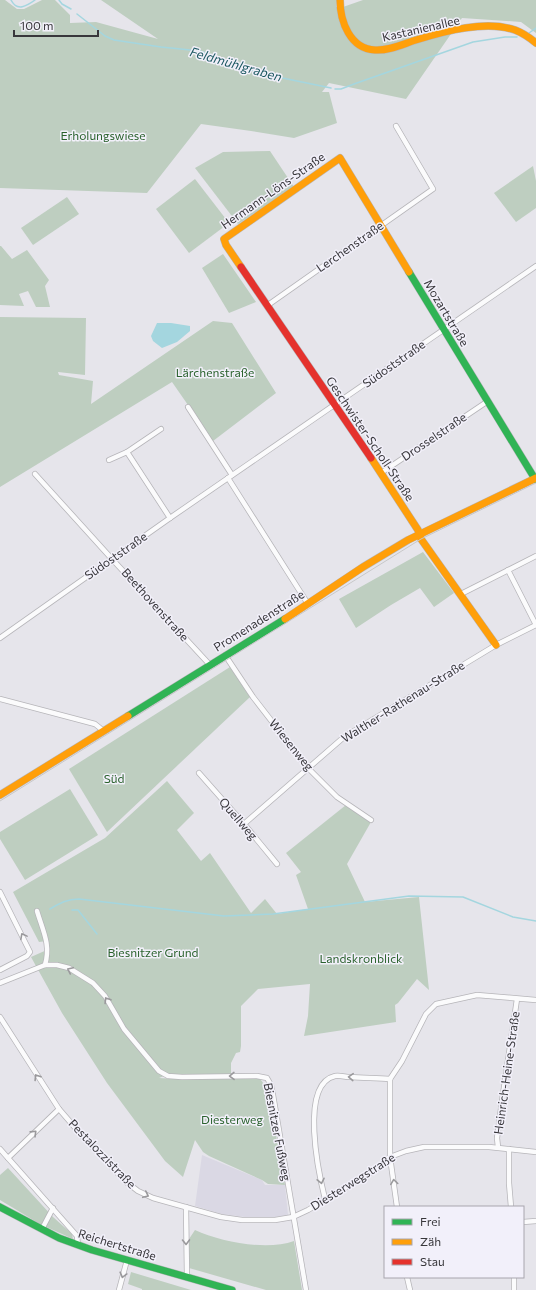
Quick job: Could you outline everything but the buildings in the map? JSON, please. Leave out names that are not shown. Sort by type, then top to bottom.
[{"type":"street","name":"Kastanienallee","points":[[340,0],[341,18],[349,33],[361,46],[370,49],[387,48],[447,32],[487,28],[513,30],[521,33],[536,43]]},
{"type":"street","name":"Lerchenstraße","points":[[268,305],[433,189],[396,126]]},
{"type":"street","name":"Mozartstraße","points":[[340,158],[443,330],[536,479]]},
{"type":"street","name":"Hermann-Löns-Straße","points":[[226,245],[224,239],[340,158]]},
{"type":"street","name":"Geschwister-Scholl-Straße","points":[[226,245],[381,473],[419,533],[421,539],[496,645]]},
{"type":"street","name":"Südoststraße","points":[[0,638],[170,518],[536,266]]},
{"type":"street","name":"Drosselstraße","points":[[381,473],[488,401]]},
{"type":"street","points":[[188,407],[308,604]]},
{"type":"street","points":[[109,460],[127,452],[161,429]]},
{"type":"street","points":[[127,452],[170,518]]},
{"type":"street","name":"Beethovenstraße","points":[[35,474],[210,664]]},
{"type":"street","name":"Promenadenstraße","points":[[0,795],[308,604],[363,567],[419,533],[536,479]]},
{"type":"street","points":[[460,594],[536,556]]},
{"type":"street","points":[[508,570],[536,625]]},
{"type":"street","name":"Walther-Rathenau-Straße","points":[[244,824],[344,737],[496,645],[536,625]]},
{"type":"street","name":"Wiesenweg","points":[[225,655],[253,697],[308,768],[337,797],[371,820]]},
{"type":"street","points":[[0,699],[94,724],[103,731]]},
{"type":"street","name":"Quellweg","points":[[199,774],[244,824],[277,864]]},
{"type":"street","points":[[0,892],[30,952],[26,956],[0,970]]},
{"type":"street","points":[[0,983],[45,965],[48,955],[48,947],[37,911]]},
{"type":"street","name":"Biesnitzer Fußweg","points":[[45,965],[57,965],[70,968],[93,983],[105,996],[124,1029],[159,1071],[168,1076],[257,1076],[267,1078],[269,1082],[306,1290]]},
{"type":"street","points":[[397,1206],[390,1157],[390,1079],[402,1061],[426,1014],[436,1004],[477,995],[536,1000]]},
{"type":"street","name":"Heinrich-Heine-Straße","points":[[498,1147],[497,1138],[517,998]]},
{"type":"street","name":"Pestalozzistraße","points":[[0,1017],[59,1109],[89,1144],[138,1191],[153,1198],[186,1207]]},
{"type":"street","points":[[325,1199],[315,1148],[316,1103],[319,1089],[335,1076],[390,1079]]},
{"type":"street","points":[[8,1158],[59,1109]]},
{"type":"street","name":"Diesterwegstraße","points":[[186,1207],[221,1217],[242,1220],[275,1220],[293,1217],[308,1210],[375,1170],[390,1157],[406,1151],[424,1147],[498,1147],[536,1152]]},
{"type":"street","points":[[0,1149],[78,1236],[78,1245]]},
{"type":"street","name":"Heinrich-Heine-Straße","points":[[510,1149],[509,1183],[511,1206]]},
{"type":"street","name":"Reichertstraße","points":[[0,1207],[42,1230],[78,1245],[232,1290]]},
{"type":"street","points":[[186,1207],[187,1277]]},
{"type":"street","points":[[42,1230],[53,1208]]},
{"type":"street","points":[[524,1222],[536,1221]]},
{"type":"street","points":[[119,1290],[127,1260]]},
{"type":"street","points":[[408,1278],[410,1290]]},
{"type":"street","points":[[514,1278],[514,1290]]},
{"type":"shaded area","points":[[202,1155],[262,1180],[265,1185],[285,1185],[288,1215],[275,1217],[245,1217],[222,1214],[195,1206]]},
{"type":"green space","name":"Erholungswiese","points":[[0,0],[5,0],[17,9],[24,9],[42,0],[55,0],[70,15],[70,23],[96,22],[158,39],[101,0],[336,0],[336,7],[343,7],[363,0],[536,0],[536,33],[521,22],[462,18],[406,99],[329,83],[322,92],[329,92],[337,123],[294,138],[201,124],[147,193],[0,188]]},
{"type":"green space","points":[[270,151],[294,187],[238,224],[195,168],[223,152]]},
{"type":"green space","points":[[533,166],[536,181],[536,208],[516,222],[494,193]]},
{"type":"green space","points":[[195,179],[229,223],[189,253],[156,209]]},
{"type":"green space","points":[[67,197],[79,214],[33,245],[21,228]]},
{"type":"green space","points":[[0,246],[12,259],[27,250],[49,280],[45,286],[50,307],[36,307],[28,291],[19,294],[24,306],[0,305]]},
{"type":"green space","points":[[223,254],[256,302],[229,313],[202,268]]},
{"type":"green space","name":"Lärchenstraße","points":[[0,317],[86,318],[85,375],[58,372],[59,375],[93,381],[91,404],[213,321],[232,323],[276,393],[213,441],[172,382],[0,487]]},
{"type":"green space","points":[[423,552],[454,593],[434,607],[420,588],[356,628],[339,599]]},
{"type":"green space","name":"Süd","points":[[230,667],[250,697],[107,832],[69,769]]},
{"type":"green space","name":"Biesnitzer Grund","points":[[167,781],[194,813],[177,830],[201,861],[210,853],[251,913],[265,899],[277,914],[308,909],[296,875],[301,872],[286,853],[346,805],[371,822],[347,864],[365,902],[419,897],[429,990],[417,979],[395,1005],[396,1022],[304,1036],[308,1016],[310,984],[258,989],[241,1006],[241,1046],[240,1052],[236,1053],[231,1063],[231,1074],[169,1074],[159,1078],[258,1078],[261,1080],[268,1090],[285,1185],[268,1184],[209,1156],[203,1152],[195,1140],[183,1177],[165,1161],[107,1083],[62,1013],[31,957],[49,949],[47,941],[39,942],[13,892],[105,838]]},
{"type":"green space","points":[[70,789],[98,835],[25,880],[0,839],[0,832]]},
{"type":"green space","points":[[8,1168],[53,1217],[72,1234],[73,1239],[40,1224],[0,1200],[0,1175]]},
{"type":"green space","points":[[195,1230],[218,1238],[244,1244],[271,1245],[294,1241],[302,1290],[266,1290],[189,1268],[189,1239]]},
{"type":"green space","points":[[131,1272],[191,1290],[142,1290],[128,1284]]},
{"type":"water","points":[[157,323],[171,323],[190,326],[190,331],[177,342],[162,348],[153,341],[151,336]]},
{"type":"waterway","name":"Feldmühlgraben","points":[[11,0],[13,4],[19,7],[25,6],[35,0]]},
{"type":"waterway","name":"Feldmühlgraben","points":[[59,0],[62,4],[71,9]]},
{"type":"waterway","name":"Feldmühlgraben","points":[[77,14],[105,36],[114,40],[200,51],[263,74],[331,88]]},
{"type":"waterway","name":"Feldmühlgraben","points":[[529,33],[536,28]]},
{"type":"waterway","name":"Feldmühlgraben","points":[[335,89],[341,89],[473,42],[505,37],[517,37]]},
{"type":"waterway","points":[[50,909],[64,902],[79,899],[224,916],[273,914],[409,896],[463,897],[513,917],[536,921]]},
{"type":"waterway","points":[[72,910],[78,910],[97,934]]},
{"type":"tram line","points":[[0,801],[421,539],[536,483]]},
{"type":"traffic: fast","points":[[409,272],[535,479]]},
{"type":"traffic: fast","points":[[128,716],[285,619]]},
{"type":"traffic: fast","points":[[0,1207],[59,1238],[92,1250],[232,1290]]},
{"type":"traffic: slow","points":[[340,0],[342,17],[348,32],[359,45],[375,50],[396,47],[452,30],[479,26],[504,27],[515,30],[536,43]]},
{"type":"traffic: slow","points":[[241,267],[226,245],[224,239],[340,158],[409,272]]},
{"type":"traffic: slow","points":[[371,458],[418,530],[421,539],[496,645]]},
{"type":"traffic: slow","points":[[285,619],[363,567],[408,540],[536,478]]},
{"type":"traffic: slow","points":[[0,795],[128,716]]},
{"type":"traffic: jam","points":[[241,267],[371,458]]},
{"type":"park label","name":"Landskronblick","points":[[361,959]]},
{"type":"park label","name":"Diesterweg","points":[[232,1120]]}]
